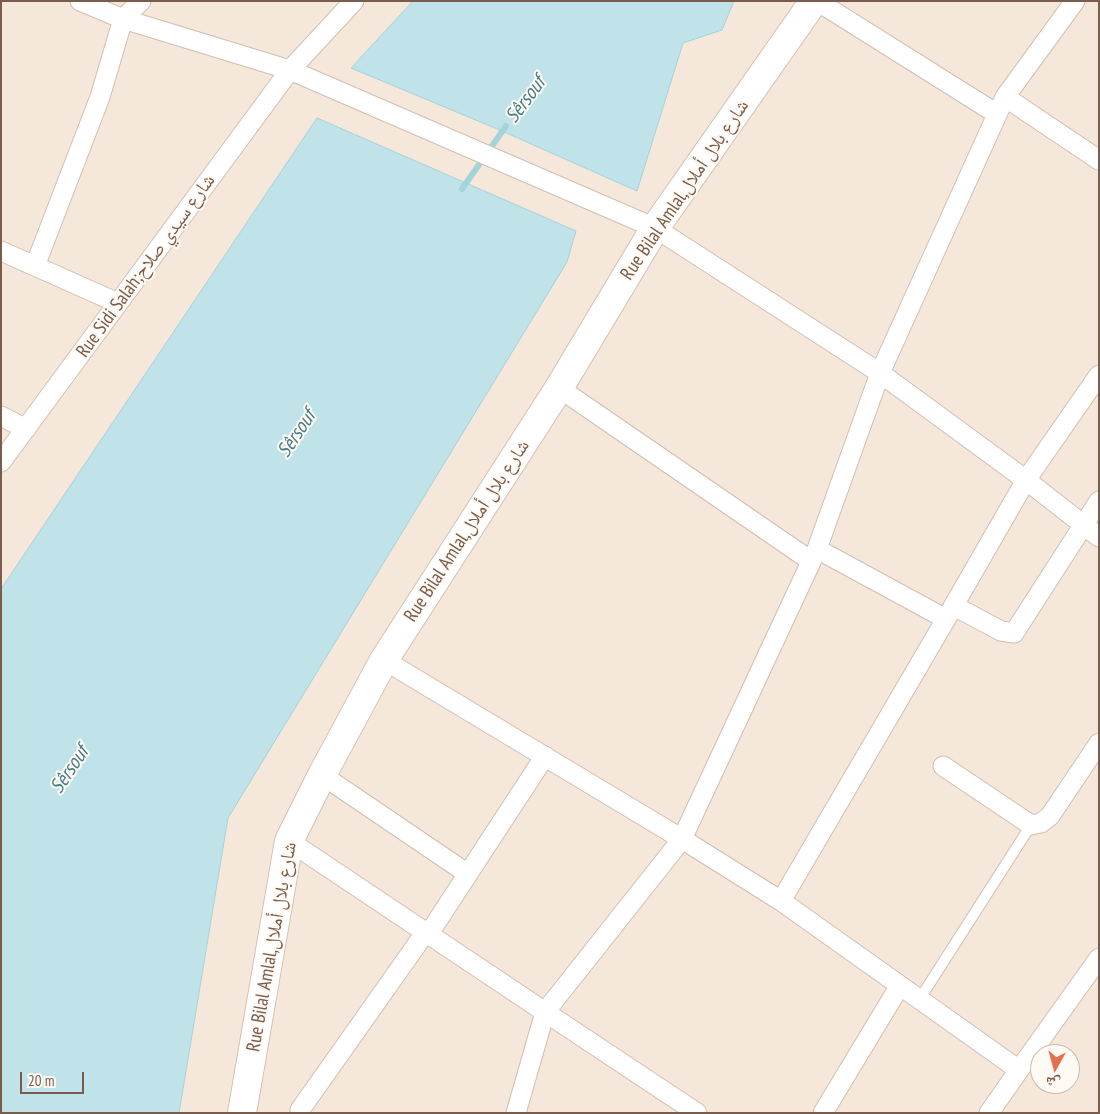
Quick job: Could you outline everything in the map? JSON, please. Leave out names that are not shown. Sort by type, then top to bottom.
[{"type":"main road","name":"Rue Bilal Amlal,شارع بلال أملال","points":[[242,1113],[289,841],[322,775],[384,660],[559,388],[656,228],[814,1]]},
{"type":"street","points":[[80,1],[122,19],[290,70],[656,228],[880,373],[1026,480],[1099,537]]},
{"type":"street","points":[[35,266],[100,97],[122,19],[141,1]]},
{"type":"street","name":"Rue Sidi Salah;شارع سيدي صلاح","points":[[1,462],[290,70],[354,1]]},
{"type":"street","points":[[817,1],[997,114]]},
{"type":"street","points":[[516,1113],[545,1012],[682,839],[814,555],[880,373],[997,114],[1005,97],[1075,1]]},
{"type":"street","points":[[1005,97],[1099,160]]},
{"type":"street","points":[[1,251],[118,303]]},
{"type":"street","points":[[781,901],[1026,480],[1099,375]]},
{"type":"street","points":[[559,388],[814,555],[950,612],[1001,631],[1014,633],[1099,501]]},
{"type":"street","points":[[1,416],[26,428]]},
{"type":"street","points":[[384,660],[682,839],[781,901],[899,987],[1019,1070]]},
{"type":"street","points":[[943,766],[1031,825],[1041,823],[1050,816],[1099,743]]},
{"type":"street","points":[[300,1110],[468,874],[545,756]]},
{"type":"street","points":[[322,775],[468,874]]},
{"type":"street","points":[[289,841],[697,1113]]},
{"type":"street","points":[[989,1113],[1099,958]]},
{"type":"street","points":[[823,1113],[899,987]]},
{"type":"lane","points":[[918,1000],[1031,825]]},
{"type":"shaded area","points":[[1,1],[1099,1],[1099,1113],[1,1113]]},
{"type":"water","points":[[413,1],[734,1],[722,30],[683,43],[637,191],[502,131],[351,68]]},
{"type":"water","points":[[317,118],[576,231],[567,262],[228,818],[179,1113],[1,1113],[1,589]]},
{"type":"waterway","name":"Sêrsouf","points":[[462,189],[506,126]]}]
